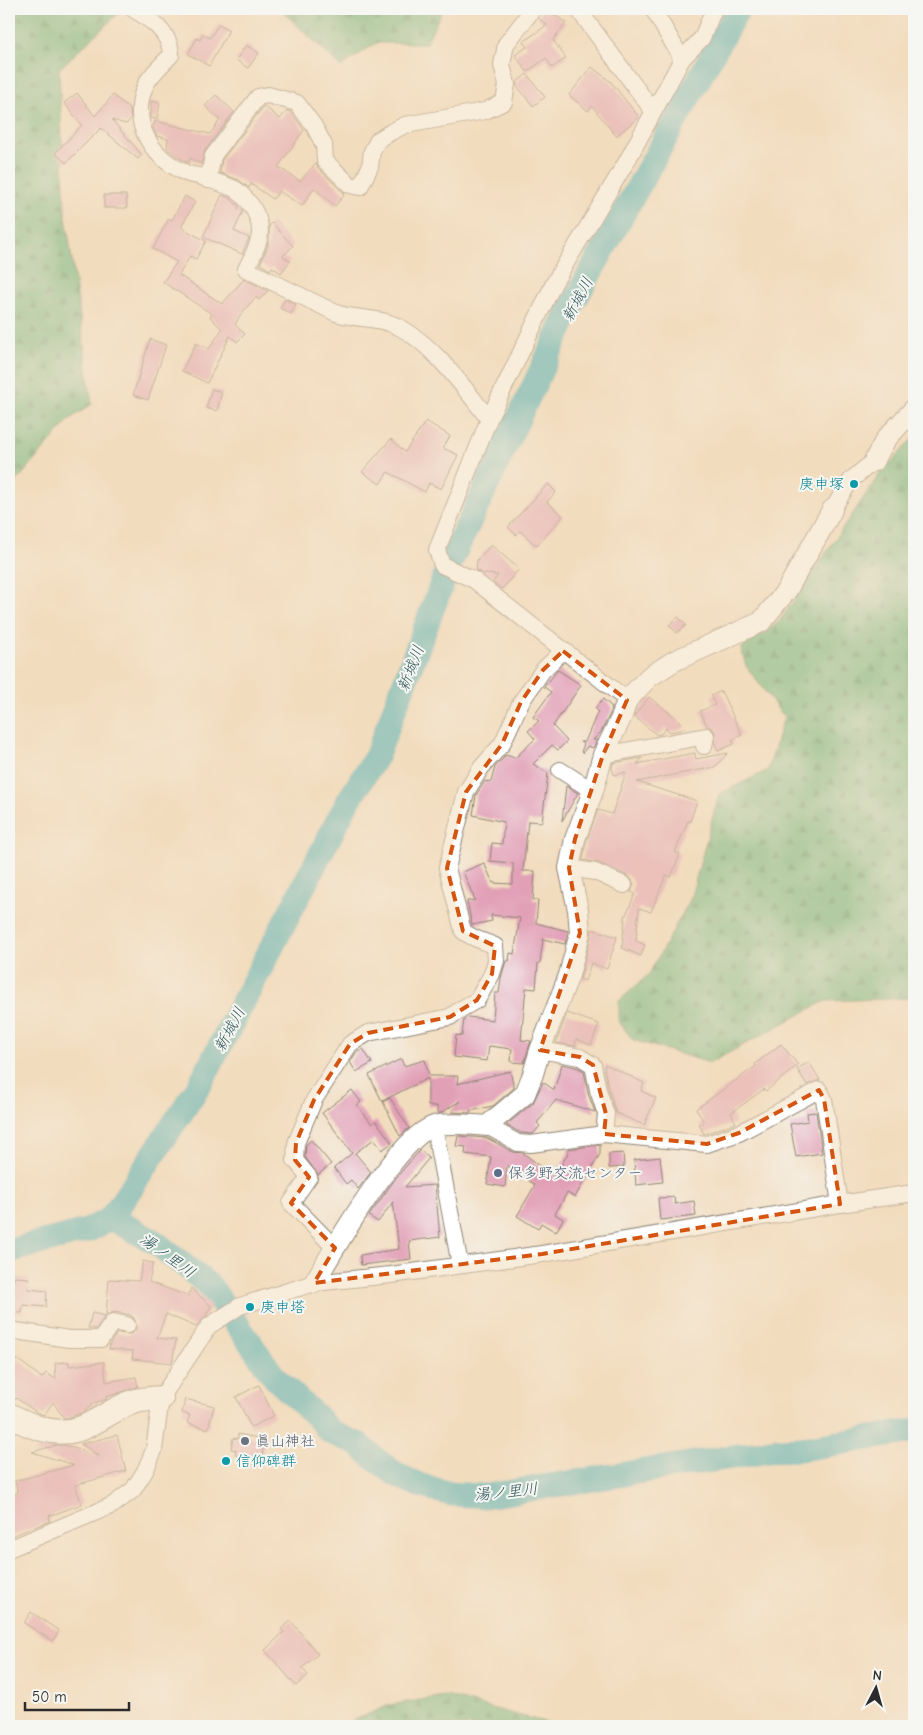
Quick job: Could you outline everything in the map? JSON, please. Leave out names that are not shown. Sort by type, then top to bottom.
[{"type":"main road","points":[[9,1414],[38,1428],[60,1432],[79,1429],[118,1407],[132,1402],[161,1398]]},
{"type":"street","points":[[132,9],[155,23],[168,39],[171,47],[171,55],[151,76],[142,100],[140,121],[146,135],[153,150],[167,162],[186,173],[236,190],[248,200],[257,214],[260,224],[260,240],[246,269],[336,313],[348,317],[390,323],[404,330],[427,346],[489,419]]},
{"type":"street","points":[[208,180],[213,156],[258,97],[268,96],[297,103],[314,126],[324,145],[325,161],[350,185],[360,186],[370,167],[372,151],[378,140],[391,132],[405,125],[485,111],[504,102],[507,84],[502,65],[506,44],[533,9]]},
{"type":"street","points":[[578,9],[653,112]]},
{"type":"street","points":[[653,9],[682,59]]},
{"type":"street","points":[[627,700],[474,580],[442,565],[437,550],[489,419],[554,283],[627,161],[682,59],[702,38],[714,9]]},
{"type":"street","points":[[487,1126],[525,1094],[569,975],[580,933],[578,910],[569,868],[575,838],[593,791],[603,755],[622,716],[627,700],[649,677],[674,662],[761,622],[787,590],[832,510],[850,496],[874,461],[886,439],[914,409]]},
{"type":"street","points":[[335,1248],[291,1203],[309,1177],[295,1160],[296,1143],[314,1100],[350,1044],[368,1033],[450,1017],[461,1008],[477,1000],[492,974],[496,961],[495,946],[470,938],[462,931],[446,868],[466,792],[481,768],[502,744],[521,702],[544,670],[563,650]]},
{"type":"street","points":[[603,755],[706,736],[704,746]]},
{"type":"street","points":[[560,770],[593,791]]},
{"type":"street","points":[[569,868],[595,872],[624,885]]},
{"type":"street","points":[[540,1050],[580,1058],[593,1065],[598,1090],[606,1114],[604,1134]]},
{"type":"street","points":[[314,1283],[370,1193],[405,1148],[420,1134],[434,1126],[487,1126],[518,1143],[531,1144],[604,1134],[707,1144],[739,1132],[818,1090],[824,1099],[840,1204]]},
{"type":"street","points":[[434,1126],[460,1265]]},
{"type":"street","points":[[9,1550],[113,1505],[133,1490],[145,1471],[154,1450],[161,1398],[209,1326],[240,1306],[314,1283],[391,1275],[542,1254],[840,1204],[914,1194]]},
{"type":"street","points":[[9,1330],[69,1339],[101,1339],[113,1322],[126,1325]]},
{"type":"highlighted area","points":[[563,651],[627,700],[603,755],[575,839],[569,868],[580,933],[540,1050],[580,1057],[593,1065],[606,1114],[604,1134],[707,1144],[739,1133],[819,1090],[824,1099],[840,1204],[542,1254],[314,1283],[335,1248],[291,1203],[309,1177],[295,1160],[296,1143],[314,1100],[350,1044],[368,1033],[450,1017],[477,1000],[492,974],[495,946],[463,931],[447,868],[466,792],[502,744],[521,702],[543,670]]},
{"type":"green space","points":[[9,9],[123,9],[59,69],[65,210],[92,404],[70,419],[9,490]]},
{"type":"green space","points":[[280,9],[443,9],[426,43],[376,43],[341,67]]},
{"type":"green space","points":[[914,437],[914,998],[825,1001],[710,1063],[633,1040],[619,1022],[619,1001],[649,974],[690,900],[719,794],[768,770],[784,717],[746,666],[741,649],[779,622],[879,475]]},
{"type":"green space","points":[[445,1696],[560,1726],[341,1726],[389,1705]]},
{"type":"building","points":[[543,9],[547,9],[566,23],[553,40],[566,58],[552,68],[546,58],[527,72],[515,55],[527,47],[523,42],[547,25],[538,18]]},
{"type":"building","points":[[219,24],[229,30],[209,66],[188,54],[197,38],[200,40],[203,34],[210,38]]},
{"type":"building","points":[[246,45],[259,53],[248,68],[236,60]]},
{"type":"building","points":[[592,67],[611,82],[639,117],[616,136],[592,106],[588,111],[569,95]]},
{"type":"building","points":[[527,74],[545,97],[533,106],[517,86],[517,82]]},
{"type":"building","points":[[77,93],[95,116],[113,95],[130,109],[131,119],[126,124],[112,120],[142,155],[138,159],[101,128],[66,163],[55,153],[82,125],[64,103]]},
{"type":"building","points":[[216,95],[234,112],[205,150],[201,164],[190,158],[189,163],[167,148],[168,139],[157,136],[153,127],[155,121],[210,134],[220,120],[205,106]]},
{"type":"building","points":[[151,101],[160,103],[157,119],[151,118]]},
{"type":"building","points":[[264,106],[280,119],[287,111],[291,112],[304,130],[278,167],[300,181],[316,163],[318,168],[345,194],[335,206],[314,188],[302,206],[279,191],[273,199],[251,184],[249,188],[239,180],[220,173],[222,160]]},
{"type":"building","points":[[104,195],[126,195],[127,208],[104,208]]},
{"type":"building","points":[[222,195],[231,199],[239,207],[238,209],[243,211],[234,231],[249,238],[242,254],[203,237]]},
{"type":"building","points":[[185,196],[195,202],[182,228],[206,241],[196,259],[190,256],[179,275],[222,304],[244,279],[268,291],[259,300],[256,297],[240,315],[235,325],[245,334],[237,342],[230,336],[207,383],[182,371],[196,343],[209,349],[222,329],[210,317],[212,314],[163,282],[177,262],[153,249],[169,218],[172,220]]},
{"type":"building","points":[[272,223],[293,246],[283,256],[290,261],[281,273],[272,267],[270,270],[260,264],[267,248],[269,225]]},
{"type":"building","points":[[285,299],[296,305],[291,314],[280,308]]},
{"type":"building","points":[[150,339],[166,345],[148,400],[133,395]]},
{"type":"building","points":[[212,389],[222,392],[217,411],[206,408]]},
{"type":"building","points":[[426,421],[450,436],[443,448],[458,455],[441,489],[429,483],[425,492],[388,472],[380,484],[362,472],[391,439],[405,452]]},
{"type":"building","points":[[548,484],[556,492],[547,502],[563,516],[537,546],[520,531],[516,535],[508,527]]},
{"type":"building","points":[[491,545],[519,569],[502,589],[493,582],[498,575],[483,574],[476,570],[477,560]]},
{"type":"building","points":[[678,617],[686,625],[677,633],[669,625]]},
{"type":"building","points":[[558,670],[581,685],[553,726],[567,741],[558,750],[552,745],[533,764],[548,773],[542,822],[528,821],[523,871],[535,871],[533,900],[538,900],[536,923],[568,931],[565,944],[543,939],[540,963],[538,963],[536,989],[526,988],[521,1040],[531,1041],[524,1063],[511,1062],[512,1049],[489,1046],[487,1061],[454,1057],[456,1035],[462,1036],[464,1019],[468,1017],[493,1020],[495,993],[499,993],[506,961],[509,961],[510,953],[514,954],[520,918],[491,915],[492,921],[472,925],[467,901],[475,900],[463,872],[484,863],[493,883],[513,884],[513,863],[490,861],[492,843],[502,844],[504,822],[473,815],[476,795],[485,781],[491,782],[495,767],[506,755],[515,758],[535,739],[528,731],[539,721],[533,717],[551,692],[544,687]]},
{"type":"building","points":[[721,691],[742,735],[732,740],[734,744],[718,751],[715,744],[715,733],[713,729],[707,726],[700,711],[715,705],[711,696]]},
{"type":"building","points":[[649,697],[685,727],[681,730],[670,732],[666,728],[661,734],[657,735],[634,716]]},
{"type":"building","points":[[603,699],[612,707],[611,712],[601,732],[593,740],[597,740],[593,748],[588,746],[582,753],[584,744],[580,742],[585,742],[598,711],[595,708]]},
{"type":"building","points":[[695,753],[696,759],[728,753],[715,767],[637,782],[697,801],[690,822],[688,821],[675,852],[680,854],[671,877],[666,875],[651,912],[639,908],[636,941],[645,945],[641,956],[622,948],[625,917],[635,894],[631,892],[634,884],[628,876],[599,863],[583,860],[586,842],[598,810],[612,814],[626,772],[614,775],[613,763],[642,758],[637,764]]},
{"type":"building","points":[[566,786],[578,793],[562,821]]},
{"type":"building","points":[[592,929],[617,937],[607,969],[591,963],[585,981],[580,979]]},
{"type":"building","points":[[567,1013],[599,1024],[591,1045],[576,1039],[575,1046],[556,1043]]},
{"type":"building","points":[[781,1044],[798,1065],[766,1091],[764,1089],[731,1113],[736,1123],[704,1134],[699,1124],[704,1122],[696,1109],[756,1066],[755,1064]]},
{"type":"building","points":[[363,1049],[372,1063],[356,1072],[350,1062],[356,1053]]},
{"type":"building","points":[[401,1059],[404,1066],[425,1060],[429,1076],[458,1076],[457,1084],[510,1071],[514,1088],[493,1106],[470,1111],[470,1113],[451,1112],[460,1101],[441,1113],[437,1113],[437,1106],[428,1106],[428,1078],[382,1101],[369,1075]]},
{"type":"building","points":[[809,1062],[820,1080],[807,1085],[797,1069]]},
{"type":"building","points":[[562,1064],[584,1071],[588,1093],[595,1112],[556,1100],[537,1123],[540,1126],[533,1134],[521,1133],[506,1125],[533,1103],[543,1082],[554,1090]]},
{"type":"building","points":[[605,1064],[644,1083],[641,1091],[656,1098],[644,1125],[616,1113],[608,1087]]},
{"type":"building","points":[[352,1090],[361,1102],[357,1105],[372,1124],[376,1121],[392,1143],[382,1150],[374,1139],[355,1153],[371,1172],[358,1189],[351,1180],[346,1184],[334,1168],[352,1153],[322,1113]]},
{"type":"building","points":[[390,1098],[409,1128],[400,1136],[383,1102]]},
{"type":"building","points":[[816,1112],[822,1153],[796,1157],[790,1124],[808,1121],[807,1113]]},
{"type":"building","points":[[458,1136],[487,1138],[513,1152],[523,1153],[555,1177],[568,1153],[568,1149],[600,1145],[600,1154],[575,1197],[567,1193],[555,1214],[563,1219],[556,1232],[541,1223],[538,1229],[517,1216],[535,1185],[507,1165],[505,1187],[487,1184],[491,1157],[465,1154],[466,1147],[456,1146]]},
{"type":"building","points":[[311,1140],[331,1164],[318,1175],[305,1157],[306,1145]]},
{"type":"building","points":[[420,1150],[429,1158],[405,1187],[435,1185],[440,1237],[409,1241],[411,1259],[361,1265],[360,1255],[399,1249],[393,1202],[378,1222],[369,1216],[395,1179]]},
{"type":"building","points":[[623,1153],[624,1167],[609,1168],[609,1154]]},
{"type":"building","points":[[660,1157],[663,1182],[636,1185],[634,1160]]},
{"type":"building","points":[[674,1197],[675,1204],[694,1201],[696,1216],[660,1220],[658,1198]]},
{"type":"building","points":[[143,1261],[153,1263],[149,1282],[188,1296],[191,1288],[211,1306],[206,1316],[196,1327],[166,1314],[157,1338],[176,1340],[172,1363],[132,1359],[133,1351],[109,1349],[117,1333],[131,1334],[137,1327],[134,1318],[130,1315],[115,1312],[106,1315],[109,1279],[139,1281]]},
{"type":"building","points":[[14,1277],[29,1278],[28,1289],[47,1291],[46,1307],[23,1305],[22,1313],[9,1312],[9,1280],[14,1280]]},
{"type":"building","points":[[92,1313],[105,1316],[96,1329],[88,1328]]},
{"type":"building","points":[[17,1359],[42,1378],[46,1373],[56,1379],[55,1363],[69,1362],[69,1366],[104,1362],[106,1382],[136,1377],[138,1387],[106,1397],[107,1399],[94,1403],[84,1412],[68,1418],[64,1418],[53,1402],[44,1415],[16,1398],[13,1402],[9,1401],[9,1370]]},
{"type":"building","points":[[259,1385],[274,1416],[251,1427],[236,1397]]},
{"type":"building","points":[[185,1399],[214,1406],[208,1429],[187,1423],[190,1415],[182,1413]]},
{"type":"building","name":"眞山神社","points":[[238,1434],[258,1438],[257,1443],[264,1444],[262,1456],[255,1455],[254,1458],[235,1455],[236,1450],[231,1449],[233,1438],[238,1439]]},
{"type":"building","points":[[117,1435],[126,1471],[75,1485],[82,1504],[49,1516],[50,1521],[11,1536],[9,1528],[9,1495],[18,1493],[15,1481],[74,1465],[32,1452],[64,1445],[99,1456],[81,1444]]},
{"type":"building","points":[[31,1612],[59,1631],[53,1641],[24,1623]]},
{"type":"building","points":[[291,1621],[318,1654],[302,1668],[308,1675],[296,1686],[265,1650],[284,1632],[281,1629]]},
{"type":"waterway","name":"新城川","points":[[9,1251],[89,1230],[111,1218],[199,1086],[347,803],[377,755],[449,565],[572,305],[738,9]]},
{"type":"waterway","name":"湯ノ里川","points":[[111,1218],[155,1242],[210,1286],[275,1378],[317,1417],[330,1432],[360,1445],[397,1475],[419,1485],[451,1494],[486,1496],[776,1450],[801,1449],[914,1431]]},
{"type":"place","name":"庚申塚","points":[[854,484]]},
{"type":"place","name":"保多野交流センター","points":[[498,1173]]},
{"type":"place","name":"庚申塔","points":[[250,1307]]},
{"type":"place","name":"眞山神社","points":[[245,1441]]},
{"type":"place","name":"信仰碑群","points":[[226,1461]]}]
